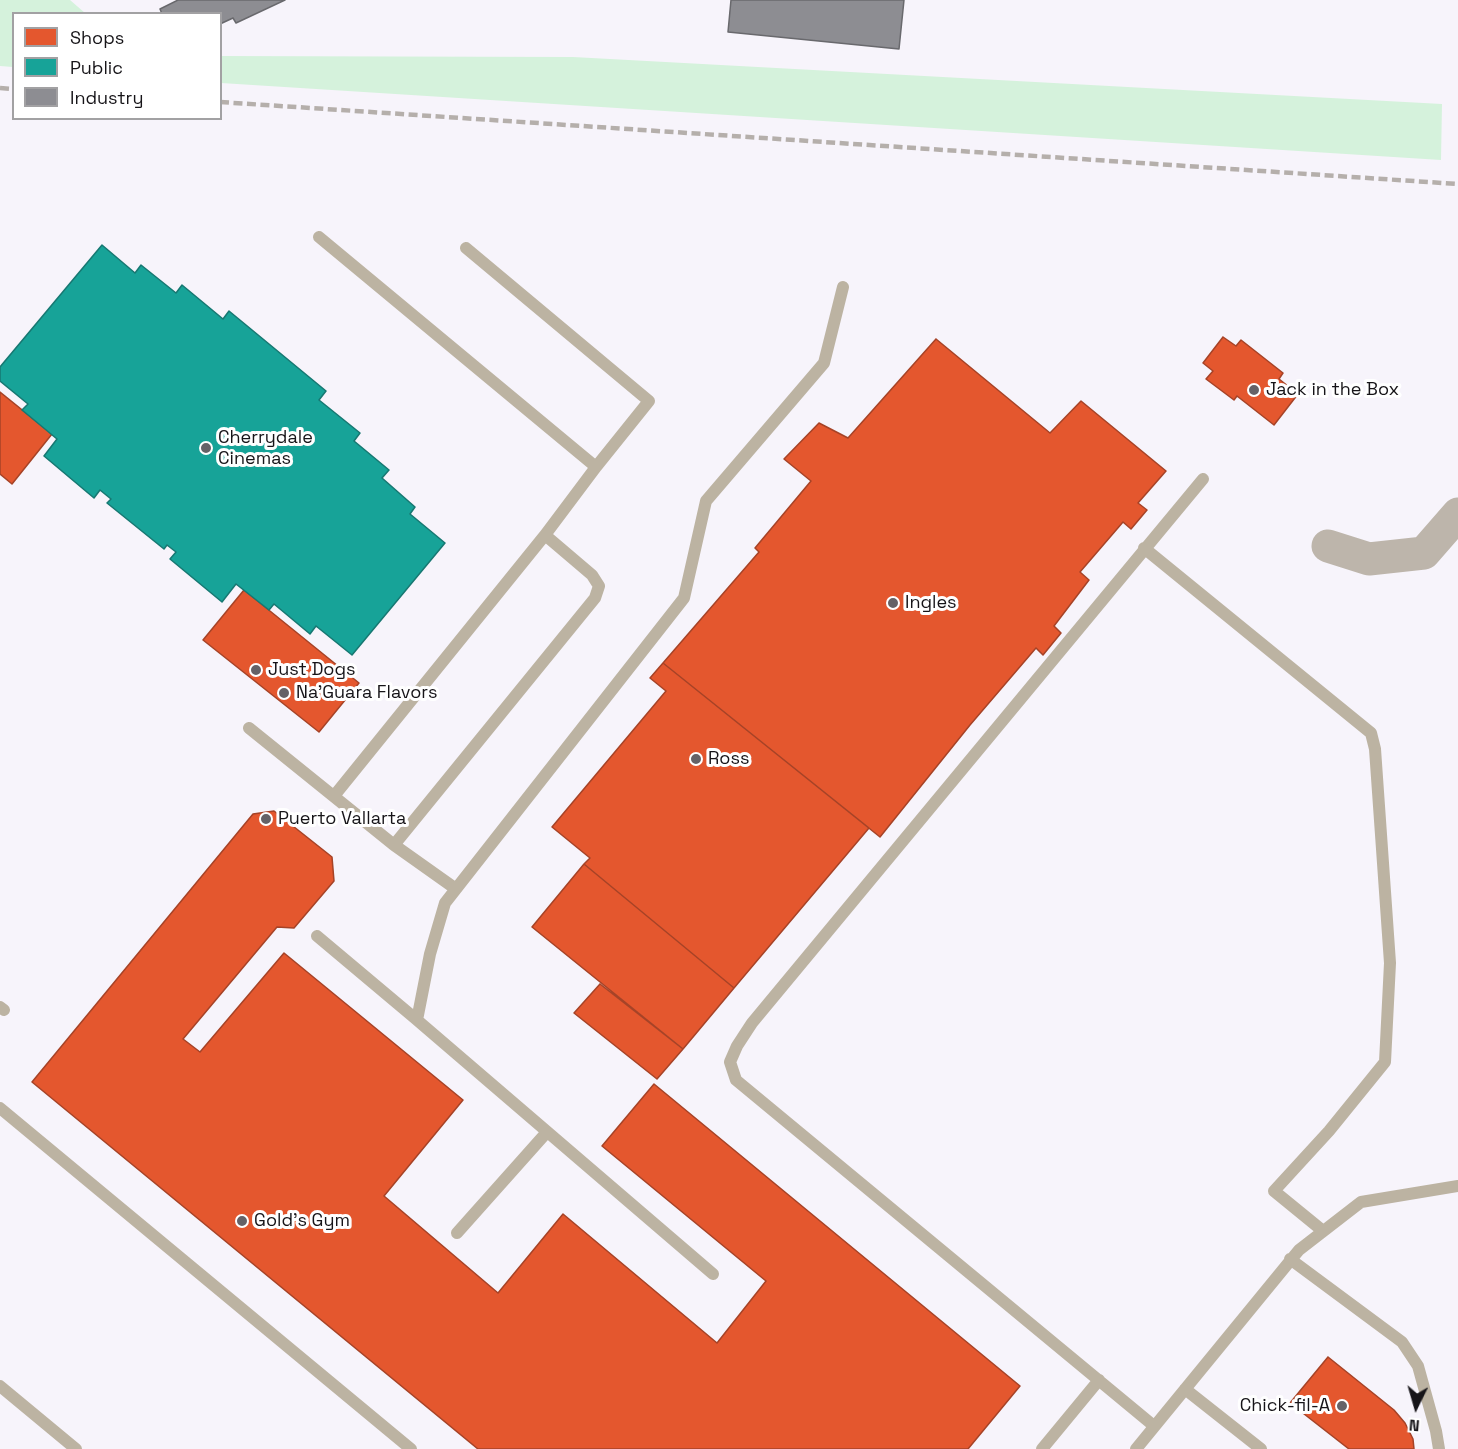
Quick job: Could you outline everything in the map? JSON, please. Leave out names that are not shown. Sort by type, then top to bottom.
[{"type":"highway","points":[[1328,546],[1370,559],[1424,553],[1458,514]]},
{"type":"lane","points":[[319,237],[596,467]]},
{"type":"lane","points":[[334,796],[650,401],[466,248]]},
{"type":"lane","points":[[417,1020],[430,954],[445,903],[684,598],[706,501],[824,363],[843,287]]},
{"type":"lane","points":[[1154,1426],[735,1080],[730,1062],[736,1046],[752,1023],[1203,479]]},
{"type":"lane","points":[[394,845],[595,598],[599,585],[592,575],[545,535]]},
{"type":"lane","points":[[1144,548],[1371,733],[1390,963],[1385,1062],[1329,1131],[1275,1191],[1323,1231]]},
{"type":"lane","points":[[249,728],[394,845],[456,889]]},
{"type":"lane","points":[[317,936],[713,1274]]},
{"type":"lane","points":[[0,1108],[411,1449]]},
{"type":"lane","points":[[457,1233],[547,1132]]},
{"type":"lane","points":[[1136,1449],[1299,1250],[1361,1202],[1458,1186]]},
{"type":"lane","points":[[1290,1259],[1402,1342],[1418,1366],[1439,1449]]},
{"type":"lane","points":[[1042,1449],[1099,1380]]},
{"type":"lane","points":[[0,1386],[76,1449]]},
{"type":"lane","points":[[1185,1389],[1261,1449]]},
{"type":"green space","points":[[0,0],[70,0],[84,12],[12,12],[12,67],[0,66]]},
{"type":"green space","points":[[222,56],[573,57],[1442,104],[1441,160],[222,83]]},
{"type":"building: Shops","points":[[1223,337],[1236,346],[1241,340],[1283,373],[1279,379],[1298,394],[1274,425],[1237,396],[1234,400],[1206,379],[1213,371],[1203,363]]},
{"type":"building: Shops","name":"Ingles","points":[[936,339],[1050,433],[1081,401],[1166,471],[1138,503],[1147,510],[1131,529],[1123,522],[1080,572],[1089,580],[1054,626],[1061,633],[1043,655],[1036,648],[970,725],[880,837],[663,663],[759,552],[755,548],[811,481],[784,459],[819,423],[848,438]]},
{"type":"building: Shops","points":[[0,392],[52,434],[12,484],[0,474]]},
{"type":"building: Shops","points":[[244,590],[359,683],[319,732],[203,640]]},
{"type":"building: Shops","name":"Ross","points":[[663,663],[869,828],[734,988],[584,864],[590,858],[552,827],[666,691],[650,678]]},
{"type":"building: Shops","points":[[274,811],[332,857],[334,881],[294,928],[277,927],[183,1039],[200,1052],[284,953],[463,1100],[384,1196],[498,1293],[563,1214],[717,1343],[766,1281],[602,1146],[654,1084],[1020,1386],[968,1449],[478,1449],[32,1082],[253,814]]},
{"type":"building: Shops","points":[[584,864],[734,988],[683,1049],[532,927]]},
{"type":"building: Shops","points":[[600,984],[683,1049],[657,1079],[574,1013]]},
{"type":"building: Shops","name":"Chick-fil-A","points":[[1328,1357],[1394,1410],[1405,1423],[1413,1439],[1414,1449],[1349,1449],[1290,1403]]},
{"type":"building: Public","name":"Cherrydale Cinemas","points":[[102,245],[135,273],[141,265],[176,293],[182,285],[223,319],[229,311],[326,391],[319,400],[360,433],[354,441],[389,470],[382,478],[415,507],[410,514],[445,543],[352,655],[316,626],[310,634],[274,604],[269,610],[236,584],[222,602],[170,559],[176,552],[167,545],[164,549],[107,503],[111,499],[100,490],[94,498],[44,456],[57,439],[22,410],[28,404],[0,381],[0,367]]},
{"type":"building: Industry","points":[[178,0],[285,0],[236,23],[233,18],[222,23],[222,12],[161,12],[160,9]]},
{"type":"building: Industry","points":[[731,0],[904,0],[899,49],[728,32]]},
{"type":"railway","points":[[0,88],[12,89]]},
{"type":"railway","points":[[222,102],[1458,184]]},
{"type":"place","name":"Jack in the Box","points":[[1254,390]]},
{"type":"place","name":"Cherrydale Cinemas","points":[[206,448]]},
{"type":"place","name":"Ingles","points":[[893,603]]},
{"type":"place","name":"Just Dogs","points":[[256,670]]},
{"type":"place","name":"Na’Guara Flavors","points":[[284,693]]},
{"type":"place","name":"Ross","points":[[696,759]]},
{"type":"place","name":"Puerto Vallarta","points":[[266,819]]},
{"type":"place","name":"Gold's Gym","points":[[242,1221]]},
{"type":"place","name":"Chick-fil-A","points":[[1342,1406]]}]
